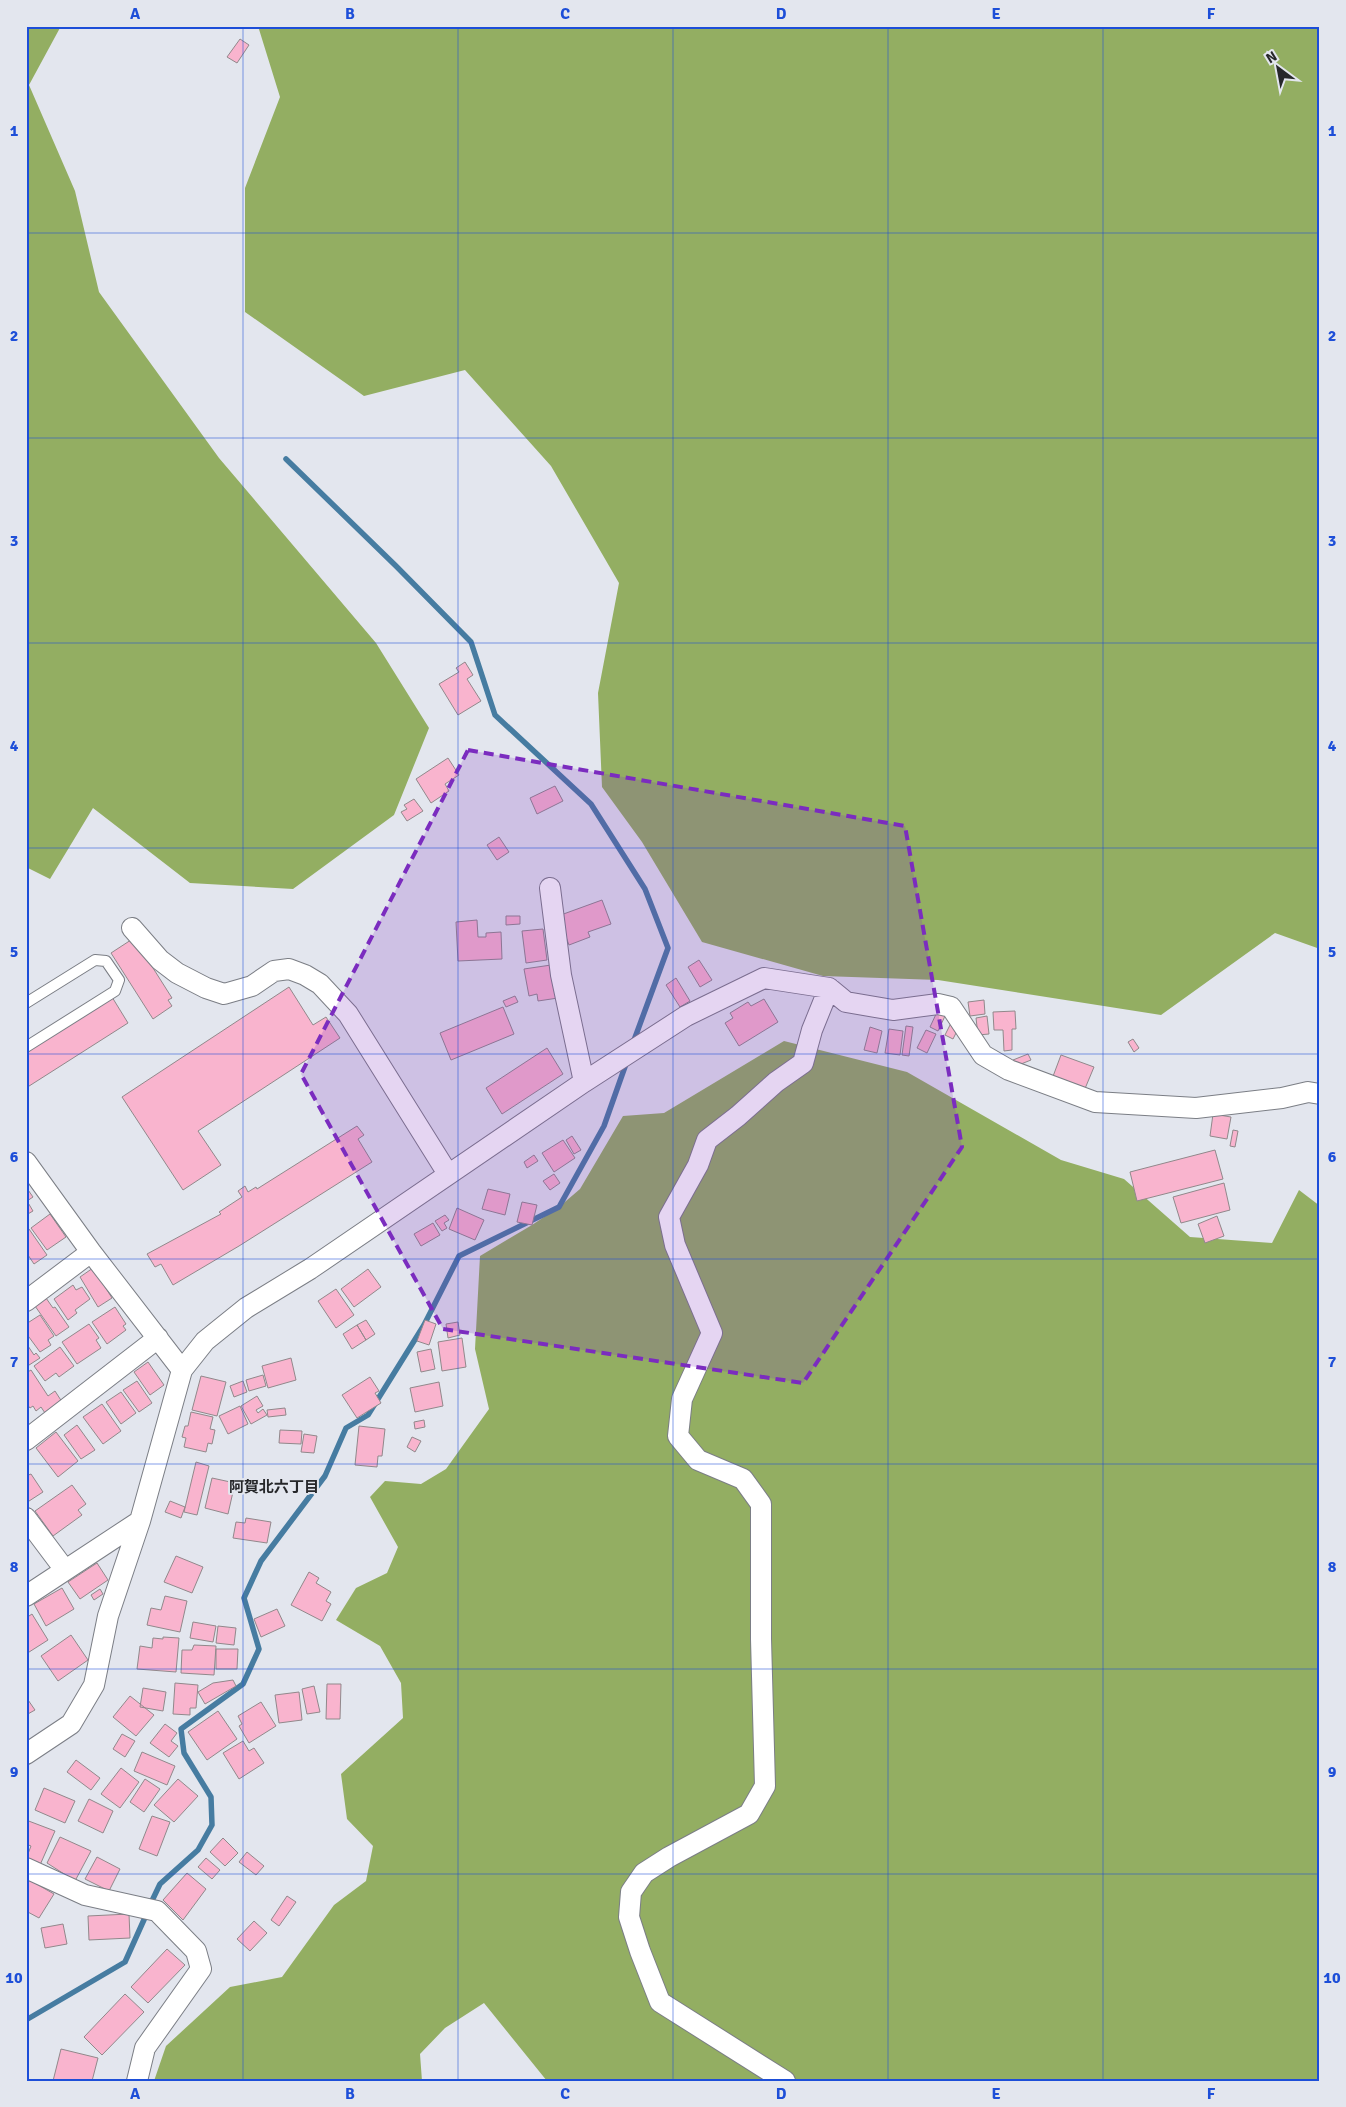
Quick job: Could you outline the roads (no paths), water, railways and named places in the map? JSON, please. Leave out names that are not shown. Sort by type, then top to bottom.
[{"type":"street","points":[[550,888],[561,976],[584,1082]]},
{"type":"street","points":[[132,928],[160,960],[206,988],[224,994],[252,986],[274,971],[289,969],[305,975],[320,984],[348,1014],[448,1174]]},
{"type":"street","points":[[26,1754],[72,1724],[94,1685],[108,1616],[140,1521],[182,1370],[205,1341],[246,1308],[310,1269],[584,1082],[686,1016],[764,978],[829,988],[846,1002],[893,1010],[938,1004],[951,1007],[983,1055],[1008,1070],[1095,1102],[1196,1108],[1282,1098],[1308,1092],[1320,1094]]},
{"type":"street","points":[[785,2081],[660,2002],[629,1917],[631,1892],[644,1873],[669,1857],[749,1814],[765,1786],[761,1639],[761,1504],[743,1479],[698,1460],[678,1436],[682,1399],[712,1333],[675,1246],[668,1217],[698,1165],[706,1140],[738,1116],[776,1082],[803,1063],[812,1030],[829,988]]},
{"type":"street","points":[[26,1163],[91,1252],[182,1370]]},
{"type":"street","points":[[26,1301],[91,1252]]},
{"type":"street","points":[[26,1440],[158,1338]]},
{"type":"street","points":[[26,1518],[65,1570]]},
{"type":"street","points":[[26,1596],[140,1521]]},
{"type":"street","points":[[26,1868],[85,1895],[157,1911],[196,1951],[201,1968],[145,2048],[137,2081]]},
{"type":"lane","points":[[26,1003],[94,960],[106,961],[118,980],[115,991],[26,1047]]},
{"type":"waterway","points":[[286,459],[471,642],[495,715],[591,804],[645,889],[668,948],[633,1043]]},
{"type":"waterway","points":[[150,1905],[160,1884],[198,1850],[212,1825],[211,1797],[184,1753],[181,1729],[243,1684],[259,1649],[244,1598],[261,1561],[325,1476],[346,1428],[368,1415],[424,1325],[459,1256],[559,1207],[604,1126],[627,1061]]},
{"type":"waterway","points":[[26,2020],[125,1962],[147,1913]]},
{"type":"district","name":"阿賀北六丁目","points":[[274,1487]]}]
